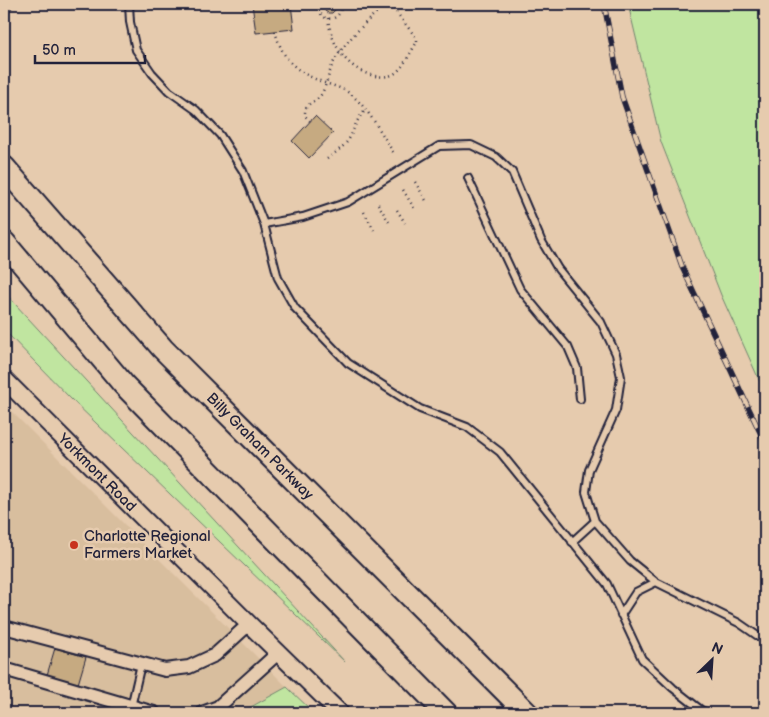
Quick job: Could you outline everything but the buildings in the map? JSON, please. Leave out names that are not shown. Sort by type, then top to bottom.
[{"type":"highway","name":"Billy Graham Parkway","points":[[4,167],[163,349],[527,713]]},
{"type":"highway","points":[[4,242],[124,385],[446,713]]},
{"type":"street","name":"Yorkmont Road","points":[[4,379],[340,713]]},
{"type":"street","points":[[4,627],[165,670],[189,667],[215,655],[249,624]]},
{"type":"street","points":[[202,713],[218,707],[278,653]]},
{"type":"street","points":[[4,668],[154,713]]},
{"type":"lane","points":[[4,8],[9,4]]},
{"type":"lane","points":[[129,4],[130,22],[136,50],[152,73],[170,91],[196,110],[220,135],[243,170],[264,224],[278,278],[295,308],[348,363],[420,409],[466,427],[500,452],[607,584],[642,659],[673,688],[701,710],[708,713]]},
{"type":"lane","points":[[264,224],[303,217],[348,202],[440,146],[471,145],[496,157],[512,172],[541,240],[558,269],[601,322],[616,354],[621,377],[616,410],[589,470],[586,492],[595,521],[630,561],[656,582],[738,623],[765,641]]},
{"type":"lane","points":[[468,178],[520,289],[568,347],[577,368],[580,399]]},
{"type":"lane","points":[[572,542],[595,521]]},
{"type":"lane","points":[[621,615],[636,592],[656,582]]},
{"type":"lane","points":[[131,707],[141,664]]},
{"type":"path","points":[[319,4],[319,12],[328,18],[336,17],[339,14],[342,7],[341,4]]},
{"type":"path","points":[[310,121],[305,116],[307,105],[319,97],[340,52],[348,40],[386,4]]},
{"type":"path","points":[[328,18],[331,35],[348,62],[355,68],[372,75],[389,76],[400,69],[417,42],[417,39],[390,4]]},
{"type":"path","points":[[275,31],[282,50],[294,67],[304,74],[352,95],[366,110],[395,155]]},
{"type":"path","points":[[327,159],[350,138],[358,118],[366,110]]},
{"type":"path","points":[[415,182],[426,202]]},
{"type":"path","points":[[403,190],[414,208]]},
{"type":"path","points":[[378,204],[389,222]]},
{"type":"path","points":[[397,210],[405,223]]},
{"type":"path","points":[[364,212],[374,230]]},
{"type":"shaded area","name":"Charlotte Regional Farmers Market","points":[[4,404],[287,687],[240,713],[4,713]]},
{"type":"green space","points":[[628,4],[765,4],[765,393],[721,295],[661,142]]},
{"type":"green space","points":[[4,292],[345,662],[71,399],[4,330]]},
{"type":"green space","points":[[287,687],[314,713],[240,713]]},
{"type":"railway","points":[[604,4],[622,97],[683,269],[765,442]]},
{"type":"place","name":"Charlotte Regional Farmers Market","points":[[74,545]]}]
